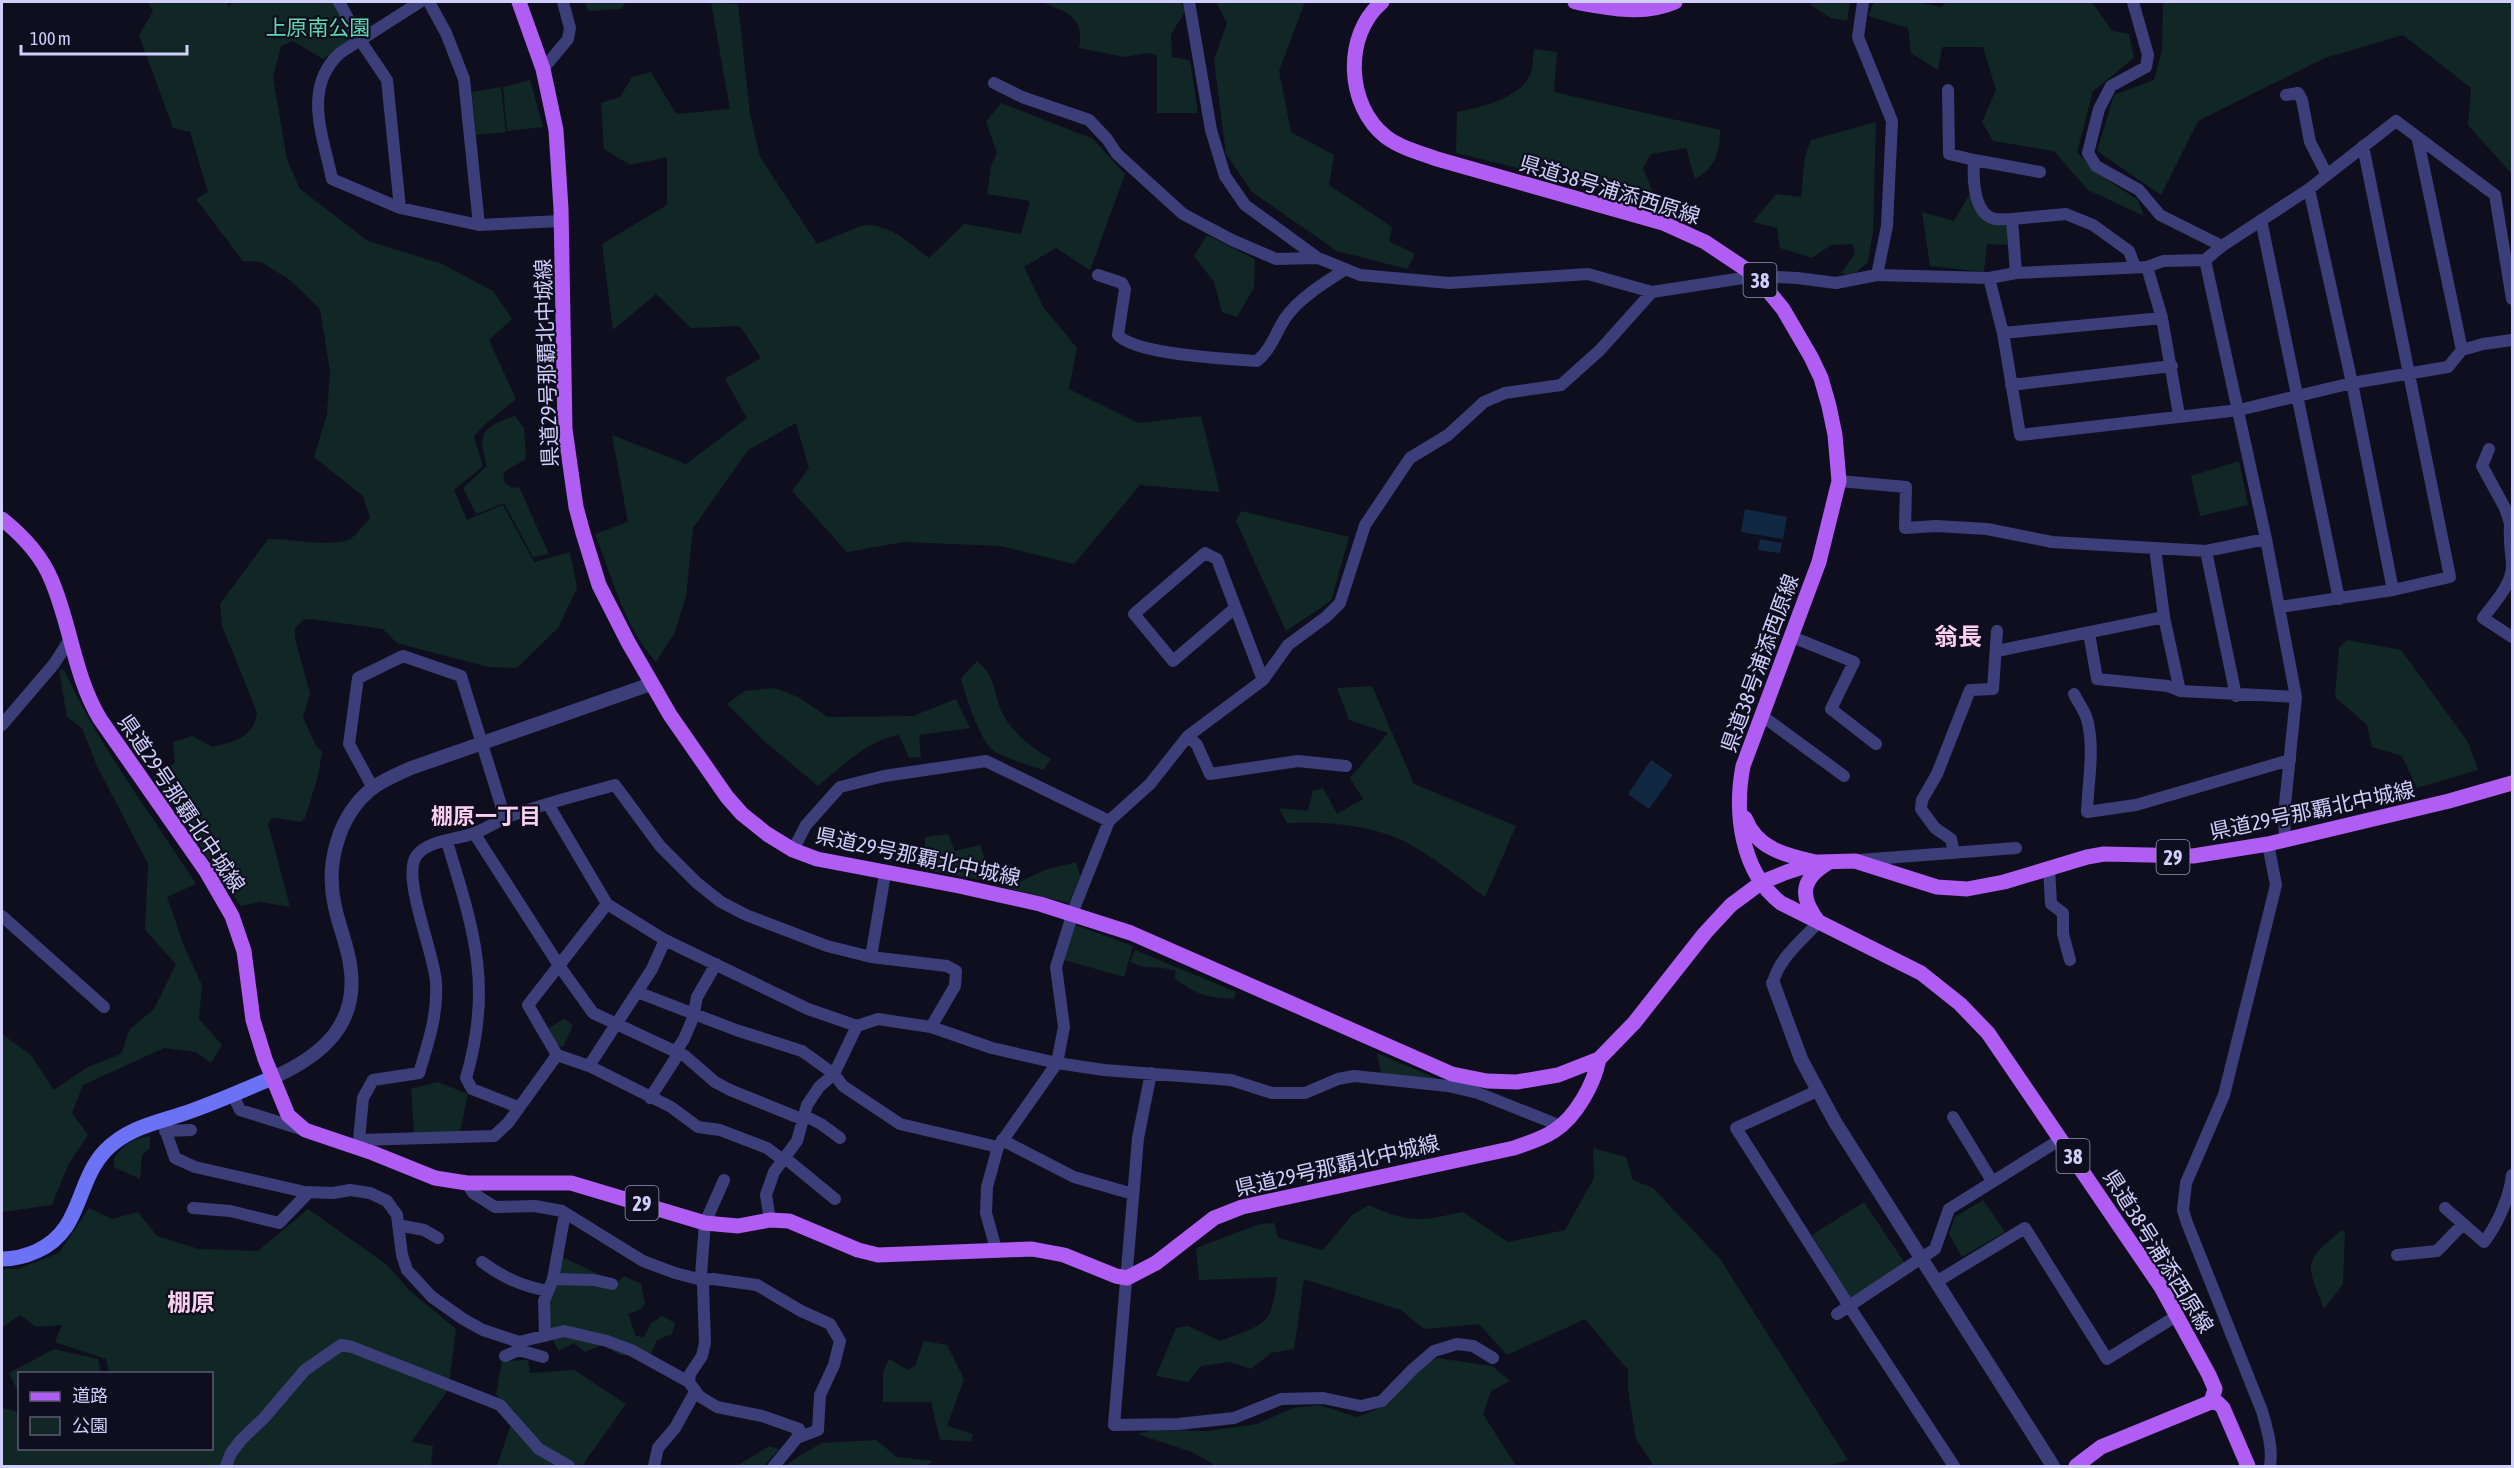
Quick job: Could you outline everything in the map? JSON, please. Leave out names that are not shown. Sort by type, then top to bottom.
[{"type":"main road","name":"県道29号那覇北中城線","points":[[519,2],[543,69],[556,130],[561,221],[565,429],[576,507],[591,562],[600,585],[651,684],[727,797],[753,824],[793,850],[838,865],[959,886],[1072,913],[1131,933],[1450,1080],[1479,1087],[1558,1075],[1599,1059],[1634,1023],[1716,920],[1738,898],[1762,882],[1787,872],[1826,861],[1855,861],[1924,884],[1953,889],[1986,886],[2104,854],[2193,856],[2268,844],[2466,797],[2512,783]]},
{"type":"main road","name":"県道38号浦添西原線","points":[[1382,2],[1364,24],[1354,63],[1357,96],[1369,118],[1384,135],[1409,150],[1437,159],[1684,231],[1734,260],[1756,276],[1783,309],[1821,378],[1835,435],[1839,481],[1820,562],[1746,754],[1739,801],[1746,848],[1762,882],[1781,903],[1921,973],[1960,1004],[1988,1033],[2061,1138],[2178,1315],[2212,1382],[2214,1395],[2211,1402]]},
{"type":"main road","points":[[1575,2],[1637,10],[1675,2]]},
{"type":"main road","name":"県道29号那覇北中城線","points":[[2,519],[30,546],[50,577],[62,607],[88,700],[206,871],[232,916],[244,951],[253,1020],[272,1078],[288,1114],[305,1130],[358,1143],[435,1178],[467,1183],[571,1183],[705,1222],[738,1226],[770,1220],[789,1221],[858,1250],[878,1255],[1017,1248],[1055,1253],[1127,1278],[1156,1263],[1214,1218],[1242,1207],[1514,1148],[1532,1142],[1561,1126],[1587,1091],[1597,1071],[1599,1059]]},
{"type":"main road","points":[[1739,801],[1748,825],[1764,844],[1777,852],[1826,861]]},
{"type":"main road","points":[[1819,922],[1807,905],[1805,889],[1814,874],[1826,861]]},
{"type":"main road","points":[[2,1259],[26,1255],[44,1247],[59,1236],[71,1220],[97,1160],[124,1135],[163,1126],[272,1078]]},
{"type":"main road","points":[[2076,1467],[2088,1460],[2101,1447],[2211,1402],[2218,1403],[2223,1408],[2248,1467]]},
{"type":"street","points":[[339,2],[360,40],[387,80],[400,208]]},
{"type":"street","points":[[420,2],[360,40],[330,63],[319,86],[317,104],[332,178],[400,208],[479,225],[561,221]]},
{"type":"street","points":[[429,2],[446,33],[464,79],[479,225]]},
{"type":"street","points":[[543,69],[568,39],[570,33],[563,2]]},
{"type":"street","points":[[1189,2],[1211,130],[1225,176],[1245,205],[1318,258],[1360,275],[1449,283],[1588,274],[1652,292],[1756,276],[1836,283],[1877,275],[1989,278],[2016,273],[2141,267],[2163,261],[2205,260],[2222,246],[2309,189],[2396,121],[2418,140],[2494,195],[2512,299]]},
{"type":"street","points":[[1863,2],[1858,37],[1892,121],[1887,226],[1877,275]]},
{"type":"street","points":[[2133,2],[2148,55],[2145,67],[2111,87],[2099,109],[2088,153],[2096,166],[2139,190],[2160,215],[2222,246]]},
{"type":"street","points":[[994,83],[1022,97],[1089,120],[1107,139],[1117,154],[1184,214],[1232,240],[1276,259],[1318,258]]},
{"type":"street","points":[[1948,90],[1949,154],[2040,172]]},
{"type":"street","points":[[2286,95],[2298,93],[2302,100],[2310,142],[2327,175]]},
{"type":"street","points":[[2418,140],[2462,350]]},
{"type":"street","points":[[2280,607],[2393,590],[2450,578],[2363,146]]},
{"type":"street","points":[[1974,160],[1973,185],[1981,208],[1988,216],[1997,219],[2012,219],[2066,214],[2092,225],[2129,251],[2141,267],[2162,318],[2179,415]]},
{"type":"street","points":[[2309,189],[2352,383],[2393,590]]},
{"type":"street","points":[[2012,219],[2016,273]]},
{"type":"street","points":[[2261,220],[2339,599]]},
{"type":"street","points":[[2205,260],[2266,539],[2296,697],[2284,814],[2285,839]]},
{"type":"street","points":[[1098,275],[1122,283],[1125,289],[1118,335],[1124,342],[1150,349],[1257,361],[1268,351],[1286,316],[1327,281],[1346,269]]},
{"type":"street","points":[[1989,278],[2003,333],[2020,435],[2238,410],[2352,383],[2448,367],[2462,350],[2512,340]]},
{"type":"street","points":[[996,1249],[986,1213],[987,1187],[1000,1144],[1057,1063],[1064,1027],[1056,966],[1072,913],[1099,840],[1109,821],[1150,784],[1188,736],[1263,680],[1288,645],[1326,617],[1340,603],[1365,525],[1410,458],[1448,435],[1484,402],[1505,393],[1561,385],[1600,350],[1652,292]]},
{"type":"street","points":[[2003,333],[2162,318]]},
{"type":"street","points":[[2011,385],[2172,366]]},
{"type":"street","points":[[2489,449],[2482,466],[2505,508],[2511,527],[2508,544],[2512,566],[2510,579],[2483,618],[2512,637]]},
{"type":"street","points":[[1839,481],[1906,487],[1905,528],[1936,526],[1987,529],[2052,542],[2205,551],[2266,539]]},
{"type":"street","points":[[2156,548],[2164,617],[2180,691]]},
{"type":"street","points":[[2205,551],[2236,696]]},
{"type":"street","points":[[1235,608],[1173,662],[1134,614],[1205,553],[1217,559],[1263,680]]},
{"type":"street","points":[[1997,651],[2164,617]]},
{"type":"street","points":[[1954,853],[1951,839],[1935,828],[1921,809],[1922,800],[1937,774],[1970,690],[1993,689],[1997,631]]},
{"type":"street","points":[[2089,633],[2097,679],[2168,686],[2180,691],[2236,696],[2296,697]]},
{"type":"street","points":[[1790,636],[1854,662],[1831,709],[1875,744]]},
{"type":"street","points":[[2,725],[54,664],[70,639]]},
{"type":"street","points":[[374,788],[349,744],[358,678],[403,656],[461,676],[505,818]]},
{"type":"street","points":[[272,1078],[298,1066],[322,1049],[337,1031],[350,1004],[352,986],[350,963],[334,905],[331,880],[333,855],[349,816],[374,788],[411,768],[651,684]]},
{"type":"street","points":[[2074,694],[2086,717],[2090,735],[2087,812],[2136,805],[2290,760]]},
{"type":"street","points":[[1761,715],[1844,776]]},
{"type":"street","points":[[1188,736],[1197,745],[1210,774],[1298,761],[1346,766]]},
{"type":"street","points":[[793,850],[806,825],[840,787],[859,780],[975,762],[986,761],[1109,821]]},
{"type":"street","points":[[556,1055],[508,1123],[494,1136],[358,1143],[363,1098],[373,1080],[419,1073],[431,1036],[436,984],[432,955],[411,880],[412,865],[417,855],[426,848],[474,833],[505,818],[615,785],[660,846],[697,883],[721,902],[746,915],[827,946],[871,957],[947,966],[956,971],[955,986],[931,1027]]},
{"type":"street","points":[[548,804],[608,904],[665,940],[808,1009],[857,1026],[878,1019],[931,1027],[992,1048],[1057,1063],[1104,1070],[1231,1080],[1272,1093],[1305,1093],[1338,1079],[1354,1076],[1450,1080]]},
{"type":"street","points":[[474,833],[560,967],[593,1013],[686,1056],[715,1082],[821,1124],[840,1138]]},
{"type":"street","points":[[447,842],[466,897],[478,952],[480,1002],[474,1050],[466,1078],[472,1089],[518,1107]]},
{"type":"street","points":[[2268,844],[2276,885],[2224,1095],[2186,1183],[2183,1202],[2187,1223],[2197,1252],[2262,1411],[2270,1440],[2272,1456],[2270,1467]]},
{"type":"street","points":[[1855,861],[2016,848]]},
{"type":"street","points":[[2049,868],[2051,904],[2063,913],[2063,934],[2070,960]]},
{"type":"street","points":[[871,957],[885,873]]},
{"type":"street","points":[[608,904],[528,1005],[556,1055],[590,1066],[671,1107],[698,1127],[720,1130],[767,1148],[779,1157],[785,1158],[835,1199]]},
{"type":"street","points":[[2,916],[104,1006]]},
{"type":"street","points":[[1819,922],[1775,973],[1773,983],[1787,1024],[1817,1091],[1848,1146],[2052,1466]]},
{"type":"street","points":[[590,1066],[652,969],[665,940]]},
{"type":"street","points":[[650,1098],[678,1052],[694,1013],[697,997],[716,964]]},
{"type":"street","points":[[637,992],[802,1051],[834,1074],[843,1086],[900,1124],[1000,1144],[1074,1176],[1133,1194]]},
{"type":"street","points":[[770,1220],[766,1195],[774,1172],[796,1141],[807,1106],[819,1086],[834,1074],[857,1026]]},
{"type":"street","points":[[1151,1072],[1138,1138],[1114,1425],[1178,1424],[1234,1418],[1281,1399],[1323,1398],[1361,1406],[1383,1401],[1413,1369],[1434,1351],[1457,1344],[1473,1346],[1493,1358]]},
{"type":"street","points":[[1479,1087],[1561,1126]]},
{"type":"street","points":[[1817,1091],[1736,1128],[1954,1467]]},
{"type":"street","points":[[233,1095],[240,1110],[305,1130]]},
{"type":"street","points":[[1953,1117],[1992,1181]]},
{"type":"street","points":[[191,1130],[163,1126],[175,1158],[195,1167],[309,1192],[333,1193],[350,1190],[370,1192],[387,1201],[397,1215],[402,1255],[407,1270],[418,1284],[432,1297],[464,1319],[543,1357]]},
{"type":"street","points":[[1837,1314],[1935,1249],[1949,1209],[2061,1138]]},
{"type":"street","points":[[2445,1208],[2484,1242],[2494,1229],[2512,1175]]},
{"type":"street","points":[[654,1467],[658,1448],[675,1428],[692,1387],[690,1374],[702,1356],[705,1343],[702,1280],[705,1222],[724,1180]]},
{"type":"street","points":[[467,1183],[473,1193],[495,1207],[535,1206],[565,1213],[643,1261],[675,1274],[702,1280],[713,1279],[757,1285],[830,1324],[840,1341],[834,1365],[820,1395],[818,1430],[797,1438]]},
{"type":"street","points":[[193,1208],[230,1211],[279,1223],[309,1192]]},
{"type":"street","points":[[545,1336],[544,1301],[551,1285],[565,1213]]},
{"type":"street","points":[[2397,1255],[2437,1251],[2463,1224]]},
{"type":"street","points":[[398,1225],[424,1230],[438,1238]]},
{"type":"street","points":[[1936,1282],[2025,1228],[2107,1359],[2178,1315]]},
{"type":"street","points":[[482,1262],[501,1276],[522,1286],[594,1280],[612,1284]]},
{"type":"street","points":[[505,1356],[519,1346],[564,1331],[583,1333],[631,1350],[692,1387],[717,1407],[762,1416],[799,1429],[797,1438],[774,1467]]},
{"type":"street","points":[[226,1467],[231,1453],[241,1440],[264,1418],[305,1370],[341,1345],[352,1347],[500,1405],[539,1449],[569,1467]]},
{"type":"green space","name":"上原南公園","points":[[148,2],[229,2],[227,5],[229,7],[233,2],[333,2],[355,39],[323,59],[293,41],[281,46],[273,77],[287,160],[300,189],[368,241],[442,264],[493,291],[512,319],[489,340],[516,399],[482,427],[474,437],[483,466],[454,490],[467,520],[503,505],[534,562],[570,552],[577,588],[558,628],[517,668],[488,667],[397,643],[383,629],[311,619],[303,620],[295,628],[295,638],[310,694],[303,717],[315,744],[322,752],[318,776],[305,818],[301,822],[277,818],[271,819],[268,824],[290,907],[260,902],[241,906],[226,887],[180,813],[153,777],[175,763],[173,742],[192,736],[213,747],[242,737],[252,728],[257,712],[222,626],[220,604],[268,539],[322,543],[342,542],[353,537],[370,518],[363,496],[314,457],[327,414],[330,371],[320,309],[290,280],[261,262],[243,261],[196,199],[208,192],[190,132],[173,128],[139,35],[153,11]]},
{"type":"green space","points":[[585,2],[626,2],[621,9],[588,11]]},
{"type":"green space","points":[[711,2],[738,4],[750,114],[760,157],[817,244],[866,225],[875,226],[900,236],[929,258],[964,224],[1021,234],[1030,201],[987,194],[991,166],[997,153],[986,122],[1001,103],[1093,139],[1125,174],[1090,270],[1056,248],[1024,267],[1044,308],[1077,348],[1069,389],[1138,423],[1201,416],[1220,492],[1140,485],[1074,564],[1001,546],[904,542],[847,552],[792,491],[809,468],[796,423],[748,450],[693,528],[686,596],[675,632],[656,662],[645,649],[628,618],[595,534],[628,522],[612,435],[686,464],[747,418],[725,379],[761,358],[740,326],[691,328],[656,294],[613,330],[602,244],[667,205],[667,157],[630,165],[604,149],[601,103],[620,97],[632,77],[651,72],[676,114],[730,109]]},
{"type":"green space","points":[[1042,2],[1181,2],[1185,11],[1171,35],[1172,57],[1190,60],[1198,113],[1157,113],[1157,55],[1147,53],[1125,57],[1079,48],[1080,37],[1077,22],[1066,13]]},
{"type":"green space","points":[[1216,2],[1305,2],[1279,71],[1291,132],[1334,155],[1329,185],[1392,227],[1389,241],[1415,254],[1407,269],[1337,251],[1252,192],[1226,154],[1214,60],[1227,23]]},
{"type":"green space","points":[[1813,2],[1850,2],[1847,21],[1831,18],[1810,5]]},
{"type":"green space","points":[[1874,2],[1917,2],[1941,7],[1946,2],[2092,2],[2112,31],[2129,34],[2134,58],[2093,91],[2077,152],[2095,172],[2138,200],[2144,216],[2088,190],[2054,151],[1993,141],[1982,122],[1996,90],[1983,47],[1942,47],[1938,70],[1911,53],[1908,28],[1868,16]]},
{"type":"green space","points":[[2163,2],[2512,2],[2512,174],[2468,125],[2471,88],[2403,35],[2325,58],[2198,121],[2161,195],[2097,151],[2114,95],[2154,80],[2162,50]]},
{"type":"green space","points":[[1534,49],[1557,52],[1554,92],[1720,130],[1719,146],[1712,165],[1695,179],[1686,148],[1651,154],[1643,168],[1652,190],[1649,200],[1456,153],[1457,112],[1499,100],[1518,89],[1531,73]]},
{"type":"green space","points":[[530,80],[543,127],[507,131],[503,87]]},
{"type":"green space","points":[[501,87],[506,132],[476,135],[472,92]]},
{"type":"green space","points":[[1876,122],[1873,232],[1868,262],[1852,276],[1841,273],[1855,254],[1852,244],[1831,245],[1812,258],[1780,248],[1777,228],[1753,222],[1776,194],[1801,197],[1805,156],[1811,140]]},
{"type":"green space","points":[[1970,193],[1982,216],[1992,222],[2007,226],[2008,245],[1987,244],[1984,272],[1930,266],[1922,212],[1954,221]]},
{"type":"green space","points":[[1207,235],[1255,259],[1254,288],[1237,317],[1222,312],[1214,282],[1194,256]]},
{"type":"green space","points":[[515,416],[524,428],[526,459],[505,471],[503,477],[505,483],[512,488],[519,487],[549,554],[533,557],[504,503],[476,514],[463,488],[487,466],[483,446],[485,433],[495,424]]},
{"type":"green space","points":[[2239,461],[2248,505],[2200,516],[2191,476]]},
{"type":"green space","points":[[1241,511],[1349,537],[1331,601],[1286,631],[1236,521]]},
{"type":"green space","points":[[2347,640],[2401,650],[2468,742],[2478,770],[2417,788],[2402,756],[2372,747],[2367,725],[2335,697],[2339,648]]},
{"type":"green space","points":[[977,661],[988,672],[1001,710],[1010,725],[1029,744],[1051,759],[1043,770],[994,751],[983,737],[961,678]]},
{"type":"green space","points":[[64,669],[109,752],[196,884],[167,897],[184,946],[202,985],[199,1019],[222,1045],[211,1063],[196,1052],[164,1048],[83,1085],[72,1113],[88,1135],[68,1165],[52,1205],[2,1212],[2,1034],[31,1055],[54,1090],[88,1067],[121,1054],[130,1029],[154,1009],[176,964],[145,930],[148,864],[97,766],[82,728],[67,717],[59,670]]},
{"type":"green space","points":[[1372,686],[1414,784],[1516,826],[1485,897],[1428,855],[1392,836],[1340,824],[1287,823],[1279,808],[1308,811],[1313,791],[1323,788],[1337,814],[1363,799],[1350,778],[1388,733],[1349,720],[1337,688]]},
{"type":"green space","points":[[775,688],[798,697],[828,717],[913,716],[956,699],[970,728],[919,735],[921,757],[909,758],[899,735],[877,742],[856,755],[818,786],[763,740],[727,704],[745,691]]},
{"type":"green space","points":[[948,834],[955,851],[980,845],[993,882],[925,870],[925,837]]},
{"type":"green space","points":[[1076,862],[1080,876],[1069,903],[1007,888],[1045,870]]},
{"type":"green space","points":[[1075,925],[1133,946],[1124,977],[1064,960]]},
{"type":"green space","points":[[1135,950],[1236,992],[1234,999],[1195,992],[1174,978],[1176,971],[1141,966],[1130,962]]},
{"type":"green space","points":[[564,1019],[573,1025],[563,1047],[558,1045],[549,1028]]},
{"type":"green space","points":[[1377,1053],[1442,1081],[1381,1074]]},
{"type":"green space","points":[[438,1082],[468,1094],[460,1132],[414,1133],[411,1089]]},
{"type":"green space","points":[[150,1136],[150,1148],[142,1155],[140,1179],[114,1167],[114,1158],[125,1146]]},
{"type":"green space","points":[[1593,1148],[1626,1157],[1633,1180],[1653,1188],[1720,1259],[1848,1460],[1829,1466],[1654,1466],[1636,1439],[1628,1389],[1628,1370],[1585,1319],[1507,1355],[1479,1324],[1424,1329],[1401,1310],[1304,1279],[1294,1349],[1271,1353],[1251,1369],[1230,1362],[1201,1366],[1188,1382],[1156,1376],[1176,1328],[1188,1326],[1220,1341],[1247,1331],[1264,1321],[1272,1306],[1277,1277],[1199,1280],[1196,1248],[1260,1224],[1274,1223],[1278,1238],[1323,1250],[1352,1215],[1369,1205],[1395,1215],[1415,1219],[1463,1212],[1508,1242],[1565,1230],[1594,1178]]},
{"type":"green space","points":[[1983,1200],[2005,1232],[1962,1257],[1949,1234],[1955,1217]]},
{"type":"green space","points":[[1864,1202],[1906,1265],[1852,1300],[1812,1235]]},
{"type":"green space","points":[[89,1208],[112,1219],[138,1212],[157,1236],[199,1249],[258,1251],[308,1209],[386,1264],[409,1290],[456,1329],[448,1390],[411,1442],[433,1446],[431,1466],[2,1466],[2,1408],[18,1412],[18,1450],[213,1450],[213,1372],[109,1372],[106,1359],[55,1342],[62,1325],[36,1327],[20,1315],[2,1327],[2,1269],[18,1269],[59,1253]]},
{"type":"green space","points":[[2342,1230],[2345,1232],[2343,1284],[2324,1309],[2311,1272],[2311,1264],[2320,1250]]},
{"type":"green space","points":[[558,1255],[617,1283],[624,1276],[641,1284],[645,1303],[641,1309],[628,1314],[636,1336],[644,1337],[651,1323],[662,1316],[675,1323],[672,1334],[657,1340],[650,1356],[620,1355],[602,1345],[585,1352],[574,1343],[559,1351],[547,1331],[546,1305]]},
{"type":"green space","points":[[924,1341],[947,1345],[964,1379],[947,1426],[973,1434],[971,1441],[940,1440],[931,1402],[883,1402],[883,1372],[889,1359],[908,1370],[915,1366]]},
{"type":"green space","points":[[54,1349],[98,1359],[101,1372],[18,1372],[18,1392],[9,1373]]},
{"type":"green space","points":[[1437,1358],[1492,1366],[1510,1381],[1491,1391],[1483,1414],[1516,1466],[1216,1466],[1192,1452],[1138,1434],[1154,1430],[1207,1431],[1257,1424],[1293,1408],[1319,1405],[1357,1417],[1388,1405],[1416,1370]]},
{"type":"green space","points":[[528,1360],[530,1373],[574,1370],[626,1404],[582,1466],[497,1466],[515,1412],[496,1395],[502,1361]]},
{"type":"green space","points":[[876,1440],[897,1457],[933,1461],[926,1466],[785,1466],[822,1443]]},
{"type":"green space","points":[[769,1446],[779,1449],[764,1466],[737,1466]]},
{"type":"water","points":[[1745,509],[1787,517],[1783,539],[1741,532]]},
{"type":"water","points":[[1760,539],[1782,543],[1780,553],[1758,550]]},
{"type":"water","points":[[1651,760],[1673,775],[1649,809],[1628,794]]},
{"type":"district","name":"翁長","points":[[1958,636]]},
{"type":"district","name":"棚原一丁目","points":[[486,816]]},
{"type":"district","name":"棚原","points":[[191,1302]]}]
